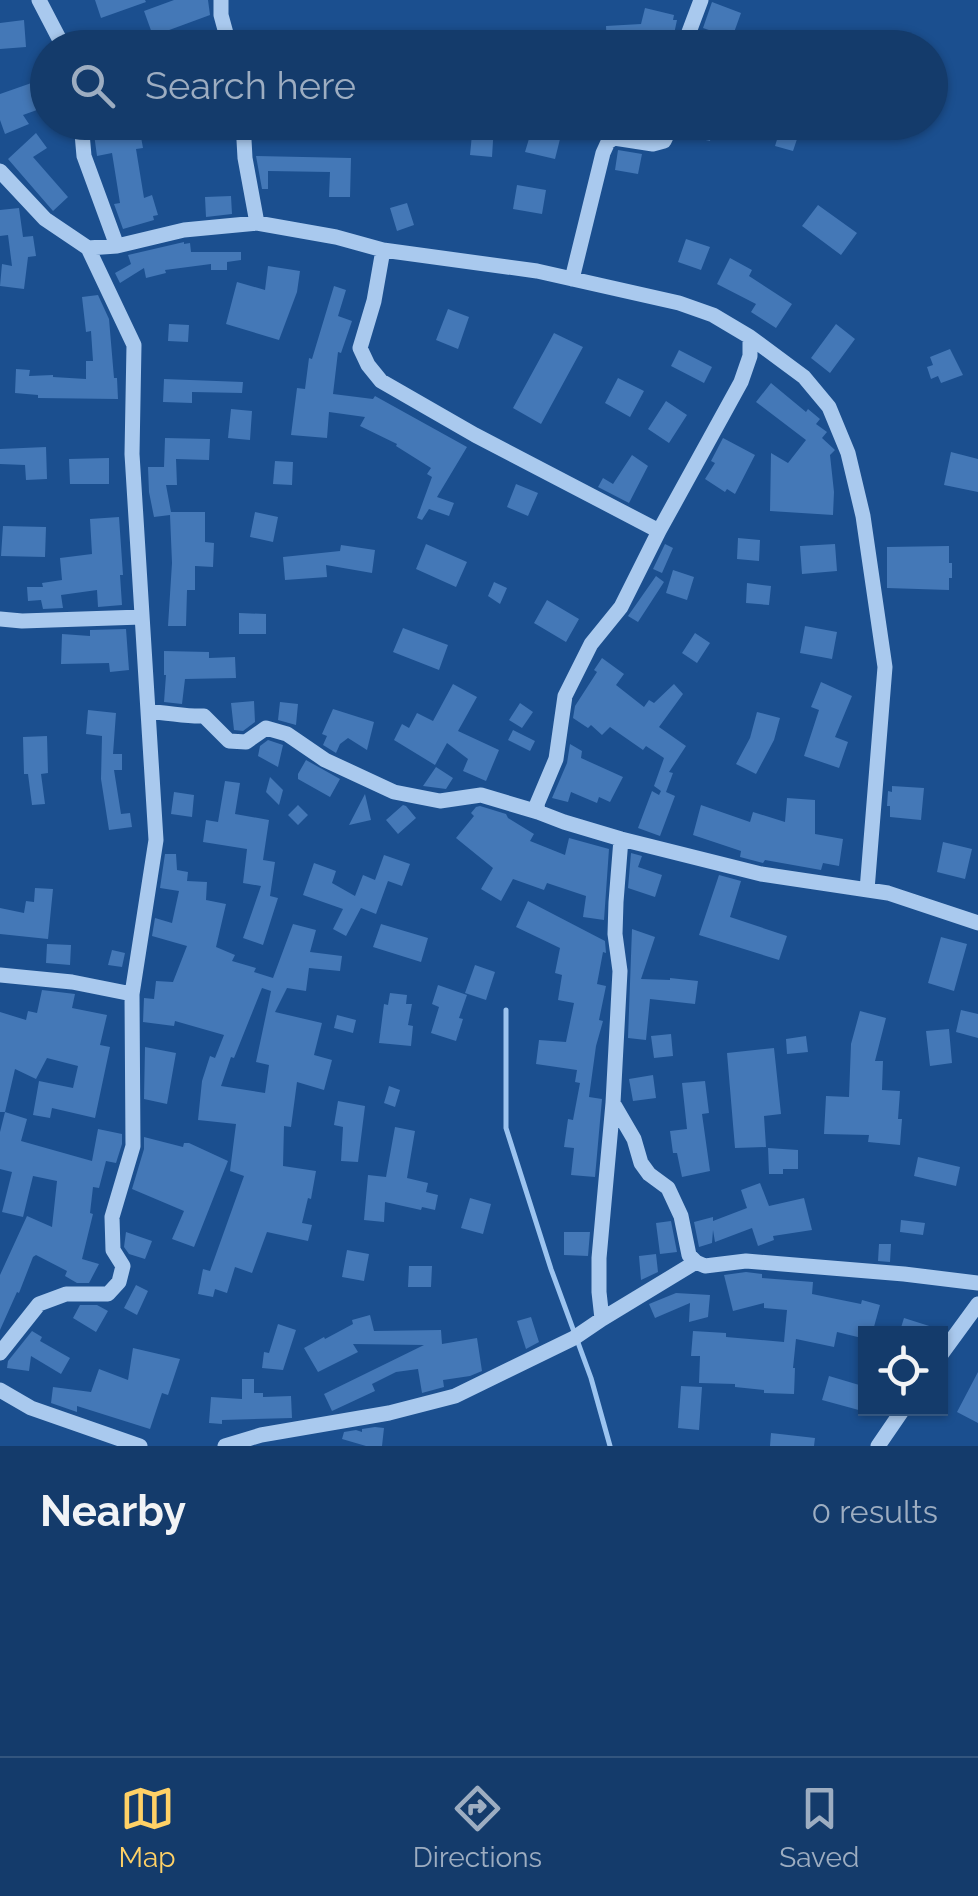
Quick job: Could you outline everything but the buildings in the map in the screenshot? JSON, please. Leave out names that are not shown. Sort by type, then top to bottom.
[{"type":"street","points":[[39,0],[55,30]]},
{"type":"street","points":[[221,0],[225,30]]},
{"type":"street","points":[[689,30],[700,0]]},
{"type":"street","points":[[83,140],[84,156],[117,246]]},
{"type":"street","points":[[244,140],[257,223]]},
{"type":"street","points":[[572,279],[603,153],[611,140]]},
{"type":"street","points":[[627,140],[653,144],[664,140]]},
{"type":"street","points":[[0,171],[45,219],[88,248],[134,345],[132,454],[156,840],[132,994],[133,1146],[112,1217],[114,1250],[124,1266],[119,1282],[108,1294],[66,1294],[38,1304],[0,1353]]},
{"type":"street","points":[[88,248],[117,246],[184,230],[257,223],[383,250],[536,271],[713,314],[804,377],[829,407],[848,453],[862,516],[885,667],[867,890]]},
{"type":"street","points":[[383,250],[360,348],[380,381],[659,530]]},
{"type":"street","points":[[538,812],[537,804],[556,760],[565,696],[591,644],[621,607],[741,382],[750,356],[750,338]]},
{"type":"street","points":[[0,619],[22,622],[142,617]]},
{"type":"street","points":[[149,712],[204,716],[228,741],[246,742],[266,728],[287,734],[325,760],[394,792],[440,801],[481,796],[761,874],[888,893],[978,923]]},
{"type":"street","points":[[602,1319],[598,1292],[620,971],[615,918],[621,838]]},
{"type":"street","points":[[0,975],[72,982],[132,994]]},
{"type":"street","points":[[613,1104],[634,1138],[640,1162],[668,1188],[682,1216],[689,1255],[696,1262],[705,1266],[746,1262],[978,1282]]},
{"type":"street","points":[[225,1446],[261,1435],[389,1413],[455,1396],[580,1334],[696,1262]]},
{"type":"street","points":[[948,1345],[978,1304]]},
{"type":"street","points":[[0,1390],[31,1408],[140,1446]]},
{"type":"street","points":[[883,1444],[899,1416]]},
{"type":"waterway","points":[[506,1010],[506,1128],[591,1378],[610,1446]]}]
